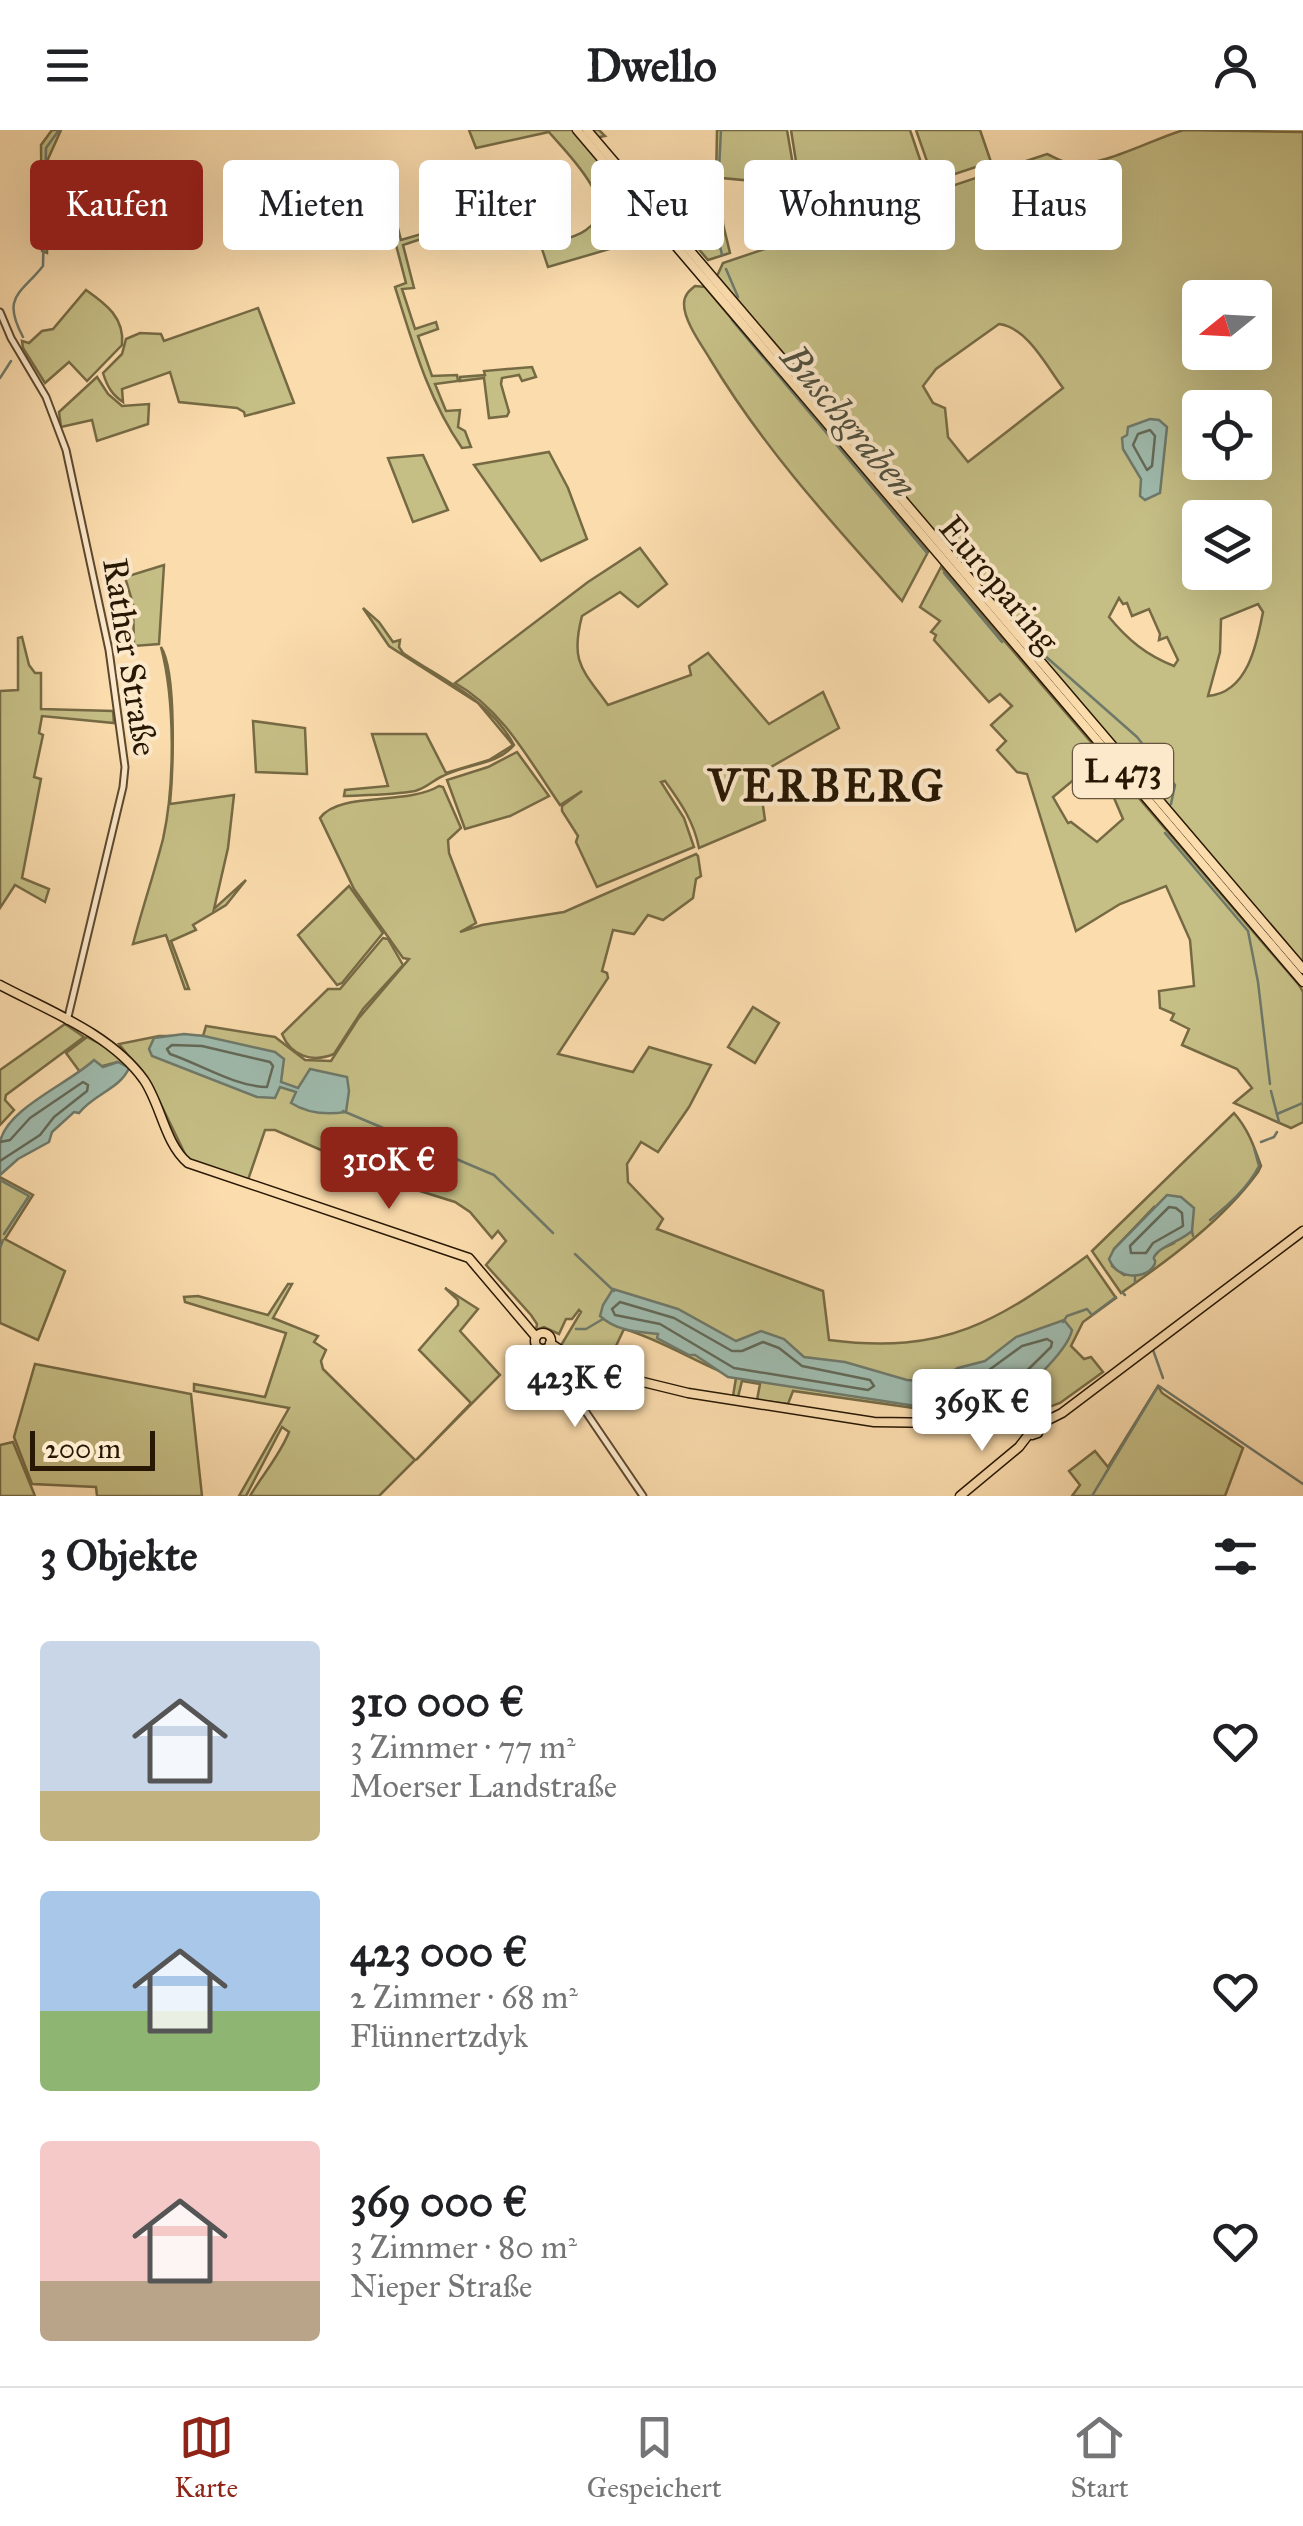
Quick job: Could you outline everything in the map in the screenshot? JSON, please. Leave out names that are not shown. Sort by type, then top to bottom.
[{"type":"main road","name":"Europaring","points":[[577,130],[1303,982]]},
{"type":"main road","name":"Europaring","points":[[587,130],[1303,970]]},
{"type":"main road","points":[[0,984],[117,1050],[155,1098],[178,1153],[188,1163],[468,1258],[536,1337],[546,1334],[547,1346],[674,1391],[874,1422],[1027,1429]]},
{"type":"main road","points":[[960,1496],[1020,1447],[1032,1419],[1040,1424],[1062,1413],[1303,1232]]},
{"type":"street","name":"Rather Straße","points":[[0,312],[42,390],[64,442],[109,650],[125,768],[67,1021]]},
{"type":"street","points":[[547,1346],[592,1424],[637,1483],[642,1496]]},
{"type":"shaded area","points":[[52,130],[61,130],[48,160],[41,160],[41,145]]},
{"type":"shaded area","points":[[469,130],[599,130],[605,136],[584,140],[600,160],[591,160],[591,186],[549,132],[476,148]]},
{"type":"shaded area","points":[[717,130],[787,130],[792,160],[744,160],[744,180],[724,178],[724,160],[716,160]]},
{"type":"shaded area","points":[[791,130],[910,130],[920,160],[796,160]]},
{"type":"shaded area","points":[[916,130],[980,130],[990,160],[975,160],[975,167],[955,174],[955,160],[927,160]]},
{"type":"shaded area","points":[[1184,130],[1303,132],[1303,965],[717,276],[723,263],[762,250],[955,250],[955,185],[975,178],[975,250],[1122,250],[1122,160],[1099,160]],"holes":[[[999,324],[1019,332],[1063,388],[968,462],[948,437],[945,408],[933,403],[923,386],[936,369]],[[1119,598],[1127,603],[1132,616],[1149,609],[1159,640],[1167,637],[1178,660],[1174,666],[1138,646],[1109,617]],[[1258,604],[1263,612],[1258,638],[1241,676],[1222,693],[1208,696],[1220,652],[1221,619]]]},
{"type":"shaded area","points":[[1047,154],[1059,160],[1029,160]]},
{"type":"shaded area","points":[[591,225],[591,250],[606,250],[548,267],[542,250],[571,250],[571,238]]},
{"type":"shaded area","points":[[724,228],[730,253],[708,260],[699,250],[724,250]]},
{"type":"shaded area","points":[[399,232],[401,240],[419,235],[419,240],[403,245],[414,288],[402,289],[415,329],[436,322],[438,329],[418,336],[432,376],[457,375],[458,381],[435,384],[446,411],[460,410],[458,427],[465,431],[471,447],[462,448],[431,391],[395,287],[406,283],[397,250]]},
{"type":"shaded area","points":[[695,286],[705,287],[928,552],[902,601],[800,485],[731,392],[687,318],[685,298]]},
{"type":"shaded area","points":[[86,290],[117,319],[122,345],[87,381],[69,362],[45,383],[22,341],[29,343],[42,331],[53,329]]},
{"type":"shaded area","points":[[258,308],[294,403],[245,416],[237,408],[179,402],[170,372],[122,389],[123,402],[108,386],[103,373],[122,354],[126,339],[140,333],[161,334],[164,341]]},
{"type":"shaded area","points":[[532,367],[536,377],[522,381],[519,375],[502,378],[507,416],[489,418],[484,378],[460,381],[460,377],[485,375],[484,371]]},
{"type":"shaded area","points":[[97,377],[122,406],[149,404],[148,424],[97,441],[92,420],[61,427],[59,412]]},
{"type":"shaded area","points":[[549,452],[568,488],[587,539],[541,561],[474,465]]},
{"type":"shaded area","points":[[423,455],[448,510],[413,522],[388,458]]},
{"type":"shaded area","points":[[640,548],[667,584],[638,607],[620,592],[582,616],[578,655],[608,705],[691,675],[689,666],[708,653],[769,724],[823,692],[839,728],[757,775],[769,794],[762,799],[765,820],[699,848],[686,813],[665,781],[661,782],[684,818],[694,847],[597,887],[576,842],[578,836],[562,811],[562,806],[582,791],[560,805],[501,722],[455,683],[588,582]]},
{"type":"shaded area","points":[[164,565],[159,644],[134,646],[133,604],[125,577]]},
{"type":"shaded area","points":[[941,567],[1299,985],[1303,992],[1303,1122],[1291,1128],[1234,1103],[1252,1088],[1237,1069],[1182,1045],[1189,1029],[1171,1020],[1174,1014],[1160,1008],[1159,991],[1194,986],[1190,940],[1166,886],[1120,904],[1076,931],[1027,774],[1017,772],[997,750],[1006,741],[991,725],[1012,706],[1000,694],[989,702],[934,640],[936,635],[931,632],[940,621],[920,607]],"holes":[[[1089,767],[1114,798],[1123,819],[1097,842],[1068,823],[1053,797]]]},
{"type":"shaded area","points":[[363,608],[393,642],[400,640],[403,653],[479,703],[514,745],[499,757],[452,772],[415,791],[344,796],[345,790],[388,786],[372,734],[426,734],[446,773],[489,760],[513,745],[478,703],[389,646]]},
{"type":"shaded area","points":[[22,637],[29,665],[35,673],[41,673],[41,709],[113,711],[114,723],[42,716],[39,733],[43,735],[34,777],[41,779],[22,878],[49,889],[45,902],[15,885],[0,908],[0,691],[18,690],[18,638]]},
{"type":"shaded area","points":[[161,647],[172,699],[170,804],[234,795],[228,848],[214,909],[246,880],[226,905],[193,925],[196,930],[171,941],[189,989],[185,989],[166,935],[133,944],[163,839],[170,794],[171,717]]},
{"type":"shaded area","points":[[253,721],[305,728],[307,774],[256,772]]},
{"type":"shaded area","points":[[517,752],[549,796],[510,816],[465,829],[447,780],[488,767]]},
{"type":"shaded area","points":[[443,787],[461,828],[448,840],[449,853],[476,923],[460,932],[564,912],[698,856],[701,876],[696,879],[693,898],[663,920],[648,915],[634,934],[613,930],[602,971],[608,978],[558,1054],[633,1072],[649,1047],[711,1065],[689,1107],[658,1152],[641,1142],[627,1164],[628,1182],[663,1219],[657,1229],[823,1291],[829,1340],[870,1343],[906,1342],[968,1328],[1025,1299],[1087,1256],[1116,1298],[1083,1322],[1071,1346],[1084,1359],[1091,1357],[1103,1372],[1060,1403],[1030,1414],[926,1418],[928,1410],[793,1391],[788,1404],[757,1400],[760,1384],[742,1381],[738,1397],[733,1396],[736,1378],[624,1329],[607,1365],[560,1347],[581,1312],[566,1319],[559,1334],[544,1327],[536,1330],[531,1315],[486,1265],[506,1241],[498,1231],[492,1238],[470,1212],[455,1202],[404,1186],[275,1130],[265,1130],[248,1180],[194,1163],[186,1156],[151,1084],[119,1044],[159,1036],[203,1036],[206,1026],[275,1037],[305,1060],[331,1061],[358,1019],[409,959],[403,958],[354,889],[320,818],[342,804],[409,796]]},
{"type":"shaded area","points":[[349,886],[383,933],[337,985],[298,935]]},
{"type":"shaded area","points":[[383,938],[388,939],[403,965],[363,1009],[334,1054],[310,1057],[291,1048],[282,1034],[328,989],[340,989]]},
{"type":"shaded area","points":[[753,1007],[779,1023],[755,1063],[728,1047]]},
{"type":"shaded area","points":[[65,1024],[84,1037],[6,1095],[5,1100],[14,1110],[0,1125],[0,1070]]},
{"type":"shaded area","points":[[87,1037],[108,1048],[128,1066],[124,1068],[118,1062],[80,1072],[66,1053]]},
{"type":"shaded area","points":[[1234,1113],[1261,1166],[1229,1206],[1177,1252],[1121,1293],[1092,1251]],"holes":[[[1154,1207],[1174,1243],[1158,1251],[1140,1272],[1124,1275],[1112,1266],[1114,1249]]]},
{"type":"shaded area","points":[[0,1177],[33,1195],[5,1239],[65,1271],[38,1340],[0,1323]]},
{"type":"shaded area","points":[[288,1284],[292,1284],[273,1318],[318,1336],[314,1342],[326,1350],[321,1361],[323,1369],[415,1460],[379,1496],[250,1496],[289,1432],[282,1427],[246,1496],[239,1496],[289,1408],[194,1391],[194,1384],[265,1397],[286,1333],[185,1302],[184,1297],[198,1296],[268,1315]]},
{"type":"shaded area","points":[[445,1288],[478,1309],[460,1331],[500,1375],[416,1460],[471,1403],[419,1350],[458,1305],[458,1300]]},
{"type":"shaded area","points":[[35,1364],[191,1394],[202,1496],[97,1496],[96,1487],[32,1484],[14,1437]]},
{"type":"shaded area","points":[[1158,1386],[1162,1393],[1243,1448],[1225,1496],[1072,1496],[1080,1485],[1069,1471],[1095,1451],[1108,1467]]},
{"type":"shaded area","points":[[13,1442],[35,1496],[0,1496],[0,1445]]},
{"type":"water","points":[[1150,419],[1167,427],[1160,493],[1145,500],[1140,496],[1141,479],[1123,449],[1122,438],[1128,427]]},
{"type":"water","points":[[184,1034],[275,1052],[284,1059],[281,1082],[298,1088],[310,1069],[347,1077],[346,1112],[304,1109],[291,1103],[296,1092],[280,1087],[275,1098],[257,1097],[152,1056],[149,1049],[154,1038]]},
{"type":"water","points":[[94,1060],[103,1067],[118,1062],[129,1068],[120,1081],[52,1132],[49,1142],[18,1159],[0,1175],[0,1143],[13,1119]]},
{"type":"water","points":[[1167,1195],[1181,1197],[1194,1208],[1192,1231],[1158,1252],[1149,1271],[1130,1275],[1118,1271],[1109,1259],[1114,1249]]},
{"type":"water","points":[[613,1289],[678,1309],[736,1341],[761,1331],[784,1339],[804,1357],[845,1362],[907,1380],[933,1382],[958,1368],[985,1361],[1016,1337],[1064,1320],[1072,1330],[1052,1362],[1005,1403],[984,1411],[948,1411],[728,1377],[695,1355],[657,1338],[658,1334],[628,1330],[606,1321],[600,1316]]},
{"type":"waterway","points":[[23,337],[14,304],[43,266],[46,148],[59,130]]},
{"type":"waterway","name":"Buschgraben","points":[[721,130],[716,229],[722,255]]},
{"type":"waterway","name":"Buschgraben","points":[[726,269],[738,297]]},
{"type":"waterway","name":"Buschgraben","points":[[732,320],[927,553]]},
{"type":"waterway","points":[[0,378],[11,361]]},
{"type":"waterway","name":"Buschgraben","points":[[944,573],[1002,642]]},
{"type":"waterway","name":"Buschgraben","points":[[1027,640],[1137,737],[1175,785],[1171,804]]},
{"type":"waterway","name":"Buschgraben","points":[[1165,833],[1248,931],[1270,1084]]},
{"type":"waterway","name":"Buschgraben","points":[[1271,1091],[1279,1122]]},
{"type":"waterway","name":"Buschgraben","points":[[1277,1114],[1303,1103]]},
{"type":"waterway","points":[[343,1111],[494,1175],[553,1233]]},
{"type":"waterway","points":[[1261,1142],[1277,1132]]},
{"type":"waterway","points":[[1210,1220],[1237,1196],[1259,1166],[1254,1148]]},
{"type":"waterway","points":[[0,1180],[29,1196],[4,1234]]},
{"type":"waterway","points":[[1192,1231],[1193,1236]]},
{"type":"waterway","points":[[0,1248],[3,1240]]},
{"type":"waterway","points":[[575,1254],[614,1291]]},
{"type":"waterway","points":[[1135,1277],[1135,1283]]},
{"type":"waterway","points":[[1122,1292],[1125,1295]]},
{"type":"waterway","points":[[1063,1322],[1067,1316],[1087,1309],[1092,1315],[1116,1297]]},
{"type":"waterway","points":[[576,1329],[586,1329],[603,1319]]},
{"type":"waterway","points":[[1152,1347],[1163,1378]]},
{"type":"waterway","points":[[1159,1386],[1303,1484]]},
{"type":"waterway","points":[[1092,1496],[1157,1388]]},
{"type":"district","name":"VERBERG","points":[[827,785]]}]
